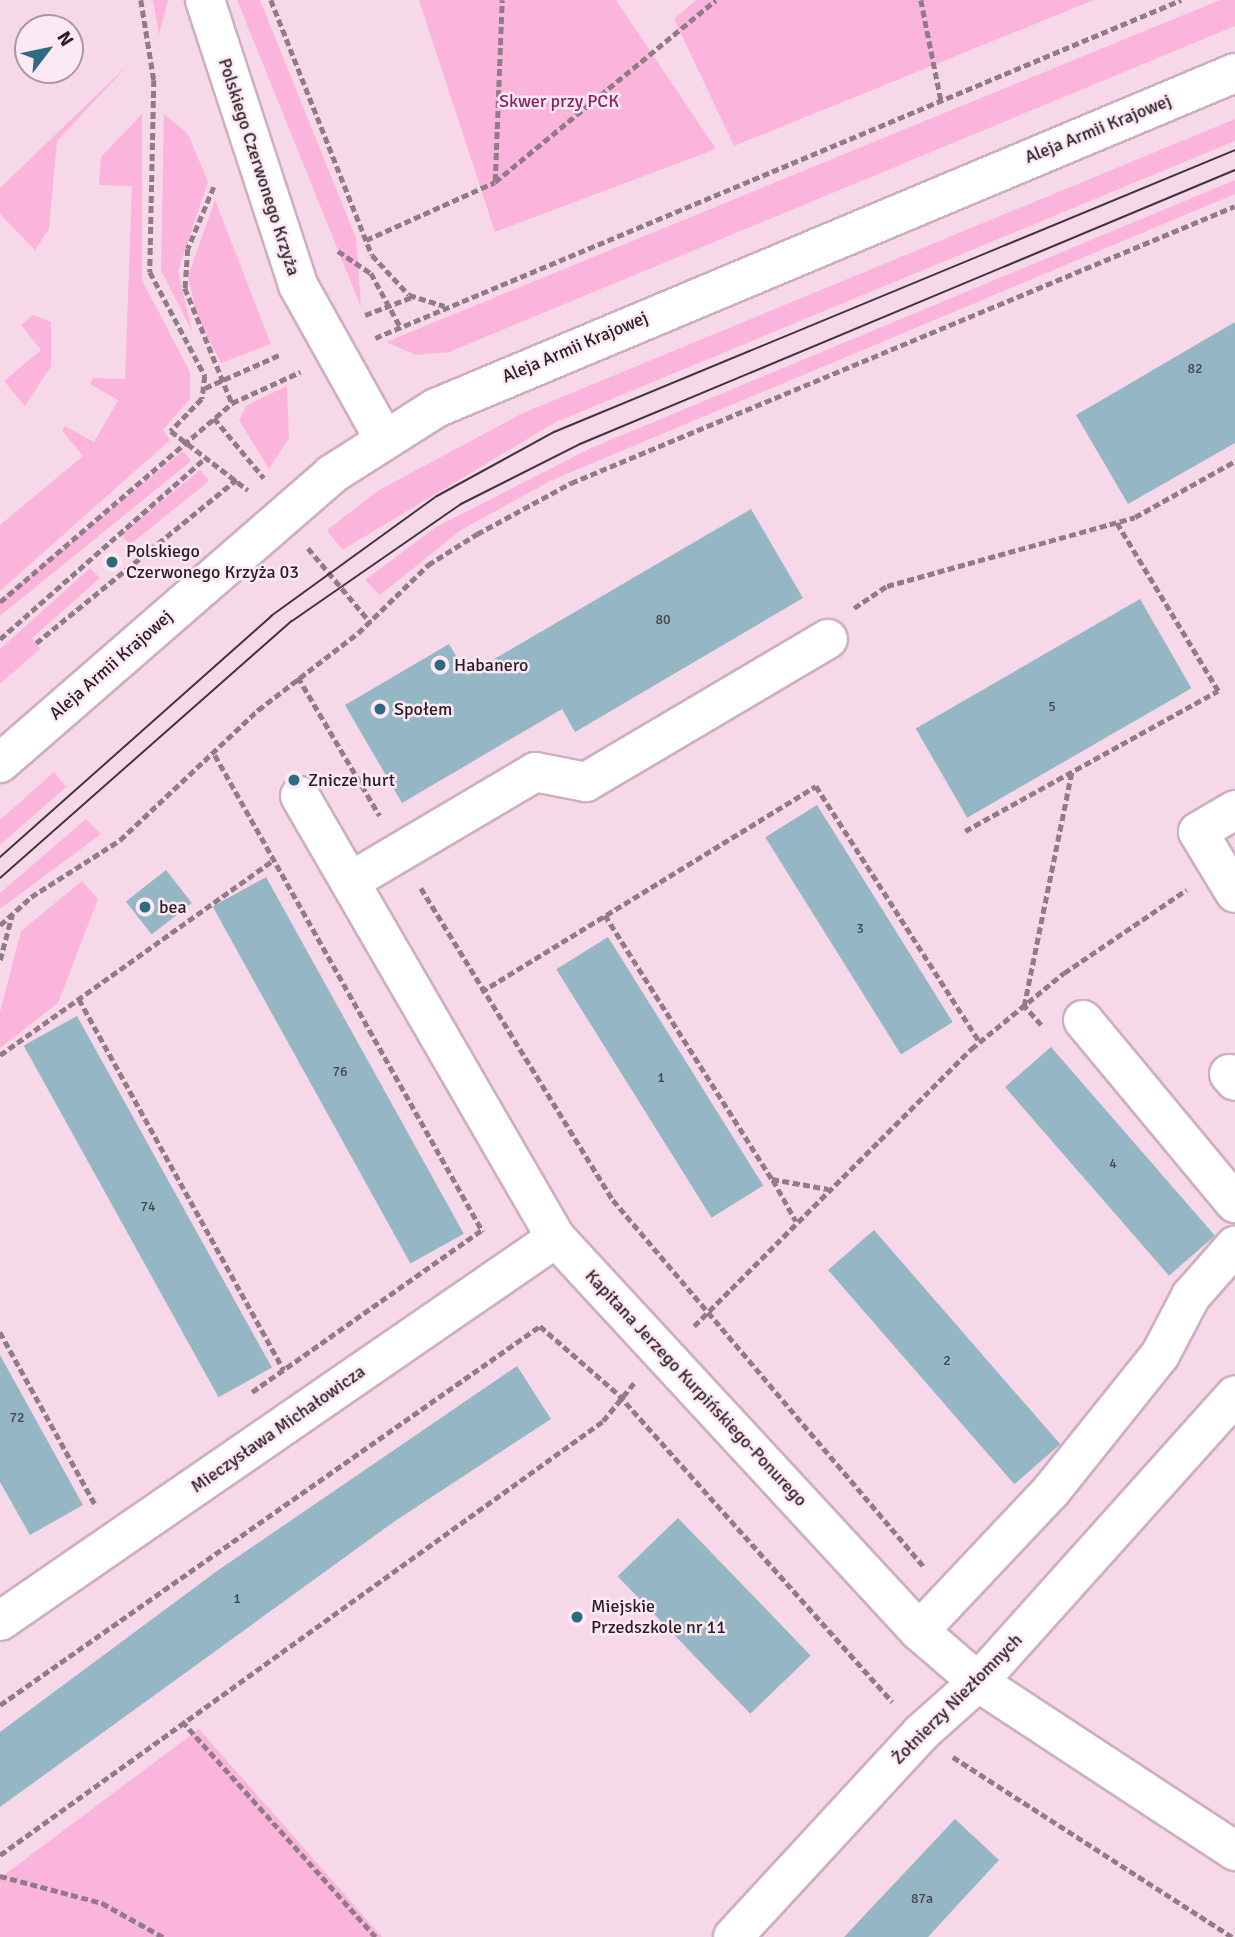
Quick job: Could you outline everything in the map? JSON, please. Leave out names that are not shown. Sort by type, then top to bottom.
[{"type":"street","name":"Polskiego Czerwonego Krzyża","points":[[205,0],[298,285],[384,439]]},
{"type":"street","name":"Aleja Armii Krajowej","points":[[0,763],[290,508],[384,439],[508,374],[1235,73]]},
{"type":"street","points":[[351,881],[535,772],[586,782],[838,626]]},
{"type":"street","name":"Kapitana Jerzego Kurpińskiego-Ponurego","points":[[300,796],[556,1238],[669,1353],[919,1632],[978,1682],[1235,1851]]},
{"type":"street","points":[[1230,885],[1198,832],[1235,810]]},
{"type":"street","points":[[1083,1020],[1235,1203]]},
{"type":"street","name":"Mieczysława Michałowicza","points":[[0,1621],[556,1238]]},
{"type":"street","points":[[919,1632],[1080,1455],[1160,1355],[1191,1296],[1235,1246]]},
{"type":"street","name":"Żołnierzy Niezłomnych","points":[[733,1937],[921,1732],[978,1682],[1235,1396]]},
{"type":"path","points":[[141,0],[154,80],[149,272],[205,376],[205,388]]},
{"type":"path","points":[[271,0],[372,256],[413,297],[446,306]]},
{"type":"path","points":[[495,182],[502,0]]},
{"type":"path","points":[[366,240],[495,182],[716,0]]},
{"type":"path","points":[[921,0],[941,100]]},
{"type":"path","points":[[379,336],[1181,0]]},
{"type":"path","points":[[214,187],[184,270],[190,310],[232,403]]},
{"type":"path","points":[[0,925],[120,840],[298,677],[370,622],[428,565],[571,483],[1235,205]]},
{"type":"path","points":[[338,251],[371,273],[401,328]]},
{"type":"path","points":[[365,316],[413,297]]},
{"type":"path","points":[[248,490],[237,479],[181,443],[171,431],[205,388],[221,377],[279,355]]},
{"type":"path","points":[[0,602],[181,443],[232,403],[287,378]]},
{"type":"path","points":[[214,418],[263,477]]},
{"type":"path","points":[[0,639],[205,458]]},
{"type":"path","points":[[838,626],[887,586],[1116,522],[1235,461]]},
{"type":"path","points":[[36,643],[237,479]]},
{"type":"path","points":[[965,831],[1218,691],[1116,522]]},
{"type":"path","points":[[306,547],[370,622]]},
{"type":"path","points":[[298,677],[481,992],[613,1200],[711,1308],[950,1598]]},
{"type":"path","points":[[215,755],[486,1239]]},
{"type":"path","points":[[481,992],[816,786],[980,1042]]},
{"type":"path","points":[[0,1055],[275,859]]},
{"type":"path","points":[[0,1855],[182,1721],[603,1420],[619,1395],[669,1353],[828,1189],[980,1042],[1064,973],[1194,884],[1230,885]]},
{"type":"path","points":[[0,960],[12,914]]},
{"type":"path","points":[[605,915],[796,1221]]},
{"type":"path","points":[[79,999],[284,1370]]},
{"type":"path","points":[[772,1179],[828,1189]]},
{"type":"path","points":[[0,1705],[540,1326],[619,1395]]},
{"type":"path","points":[[0,1332],[95,1504]]},
{"type":"path","points":[[182,1721],[376,1937]]},
{"type":"path","points":[[0,1876],[102,1903],[163,1937]]},
{"type":"green space","points":[[153,0],[168,0],[159,35]]},
{"type":"green space","points":[[237,0],[260,0],[356,238],[361,307]]},
{"type":"green space","name":"Skwer przy PCK","points":[[419,0],[616,0],[716,149],[495,232]]},
{"type":"green space","points":[[696,0],[1094,0],[734,146],[674,19]]},
{"type":"green space","points":[[1220,0],[1235,0],[1235,26],[449,352],[416,355],[386,342]]},
{"type":"green space","points":[[131,62],[57,141],[49,229],[35,250],[0,214],[0,188]]},
{"type":"green space","points":[[142,114],[142,280],[190,372],[190,399],[163,430],[170,440],[0,591],[0,525],[83,456],[62,431],[65,426],[94,442],[118,400],[90,384],[93,378],[125,379],[132,186],[99,185],[101,157]]},
{"type":"green space","points":[[164,114],[188,134],[208,182],[178,271],[192,331],[161,270]]},
{"type":"green space","points":[[1235,119],[1235,141],[556,422],[342,550],[327,530],[379,490],[523,413]]},
{"type":"green space","points":[[1235,180],[1235,194],[550,481],[461,530],[380,595],[365,580],[436,527],[591,448]]},
{"type":"green space","points":[[215,200],[271,344],[221,363],[197,317],[188,276]]},
{"type":"green space","points":[[33,315],[51,322],[51,366],[25,406],[4,381],[41,350],[21,325]]},
{"type":"green space","points":[[287,386],[289,438],[269,469],[239,420],[247,405]]},
{"type":"green space","points":[[183,451],[191,461],[1,615],[0,599]]},
{"type":"green space","points":[[200,470],[209,481],[130,545],[121,534]]},
{"type":"green space","points":[[90,568],[100,578],[32,638],[40,649],[0,684],[0,649]]},
{"type":"green space","points":[[54,772],[66,787],[0,845],[0,820]]},
{"type":"green space","points":[[86,819],[101,834],[0,909],[0,893]]},
{"type":"green space","points":[[82,881],[98,899],[58,1003],[0,1048],[0,1012],[21,931]]},
{"type":"green space","points":[[199,1729],[382,1937],[0,1937],[0,1878]]},
{"type":"building","points":[[1235,322],[1235,443],[1128,504],[1076,415]]},
{"type":"building","points":[[751,509],[803,598],[575,732],[562,709],[402,803],[345,705],[449,644],[467,675]]},
{"type":"building","points":[[1140,599],[1192,688],[967,818],[916,728]]},
{"type":"building","points":[[817,805],[953,1022],[901,1054],[765,837]]},
{"type":"building","points":[[166,870],[192,903],[152,934],[126,901]]},
{"type":"building","points":[[266,877],[464,1234],[410,1263],[213,907]]},
{"type":"building","points":[[608,937],[763,1185],[712,1218],[556,969]]},
{"type":"building","points":[[77,1016],[272,1368],[219,1397],[24,1046]]},
{"type":"building","points":[[1051,1047],[1215,1236],[1169,1276],[1005,1087]]},
{"type":"building","points":[[874,1230],[1060,1444],[1014,1484],[828,1270]]},
{"type":"building","points":[[0,1355],[83,1505],[30,1535],[0,1482]]},
{"type":"building","points":[[517,1366],[551,1419],[395,1521],[0,1807],[0,1732],[217,1571]]},
{"type":"building","points":[[678,1518],[811,1655],[750,1714],[618,1576]]},
{"type":"building","points":[[955,1819],[999,1860],[928,1937],[844,1937]]},
{"type":"tram line","points":[[0,857],[271,616],[437,496],[554,432],[1235,150]]},
{"type":"tram line","points":[[0,878],[292,621],[461,504],[580,444],[1235,170]]},
{"type":"place","name":"Polskiego Czerwonego Krzyża 03","points":[[112,562]]},
{"type":"place","name":"Habanero","points":[[440,665]]},
{"type":"place","name":"Społem","points":[[380,709]]},
{"type":"place","name":"Znicze hurt","points":[[294,780]]},
{"type":"place","name":"bea","points":[[145,907]]},
{"type":"place","name":"Miejskie Przedszkole nr 11","points":[[577,1617]]}]
